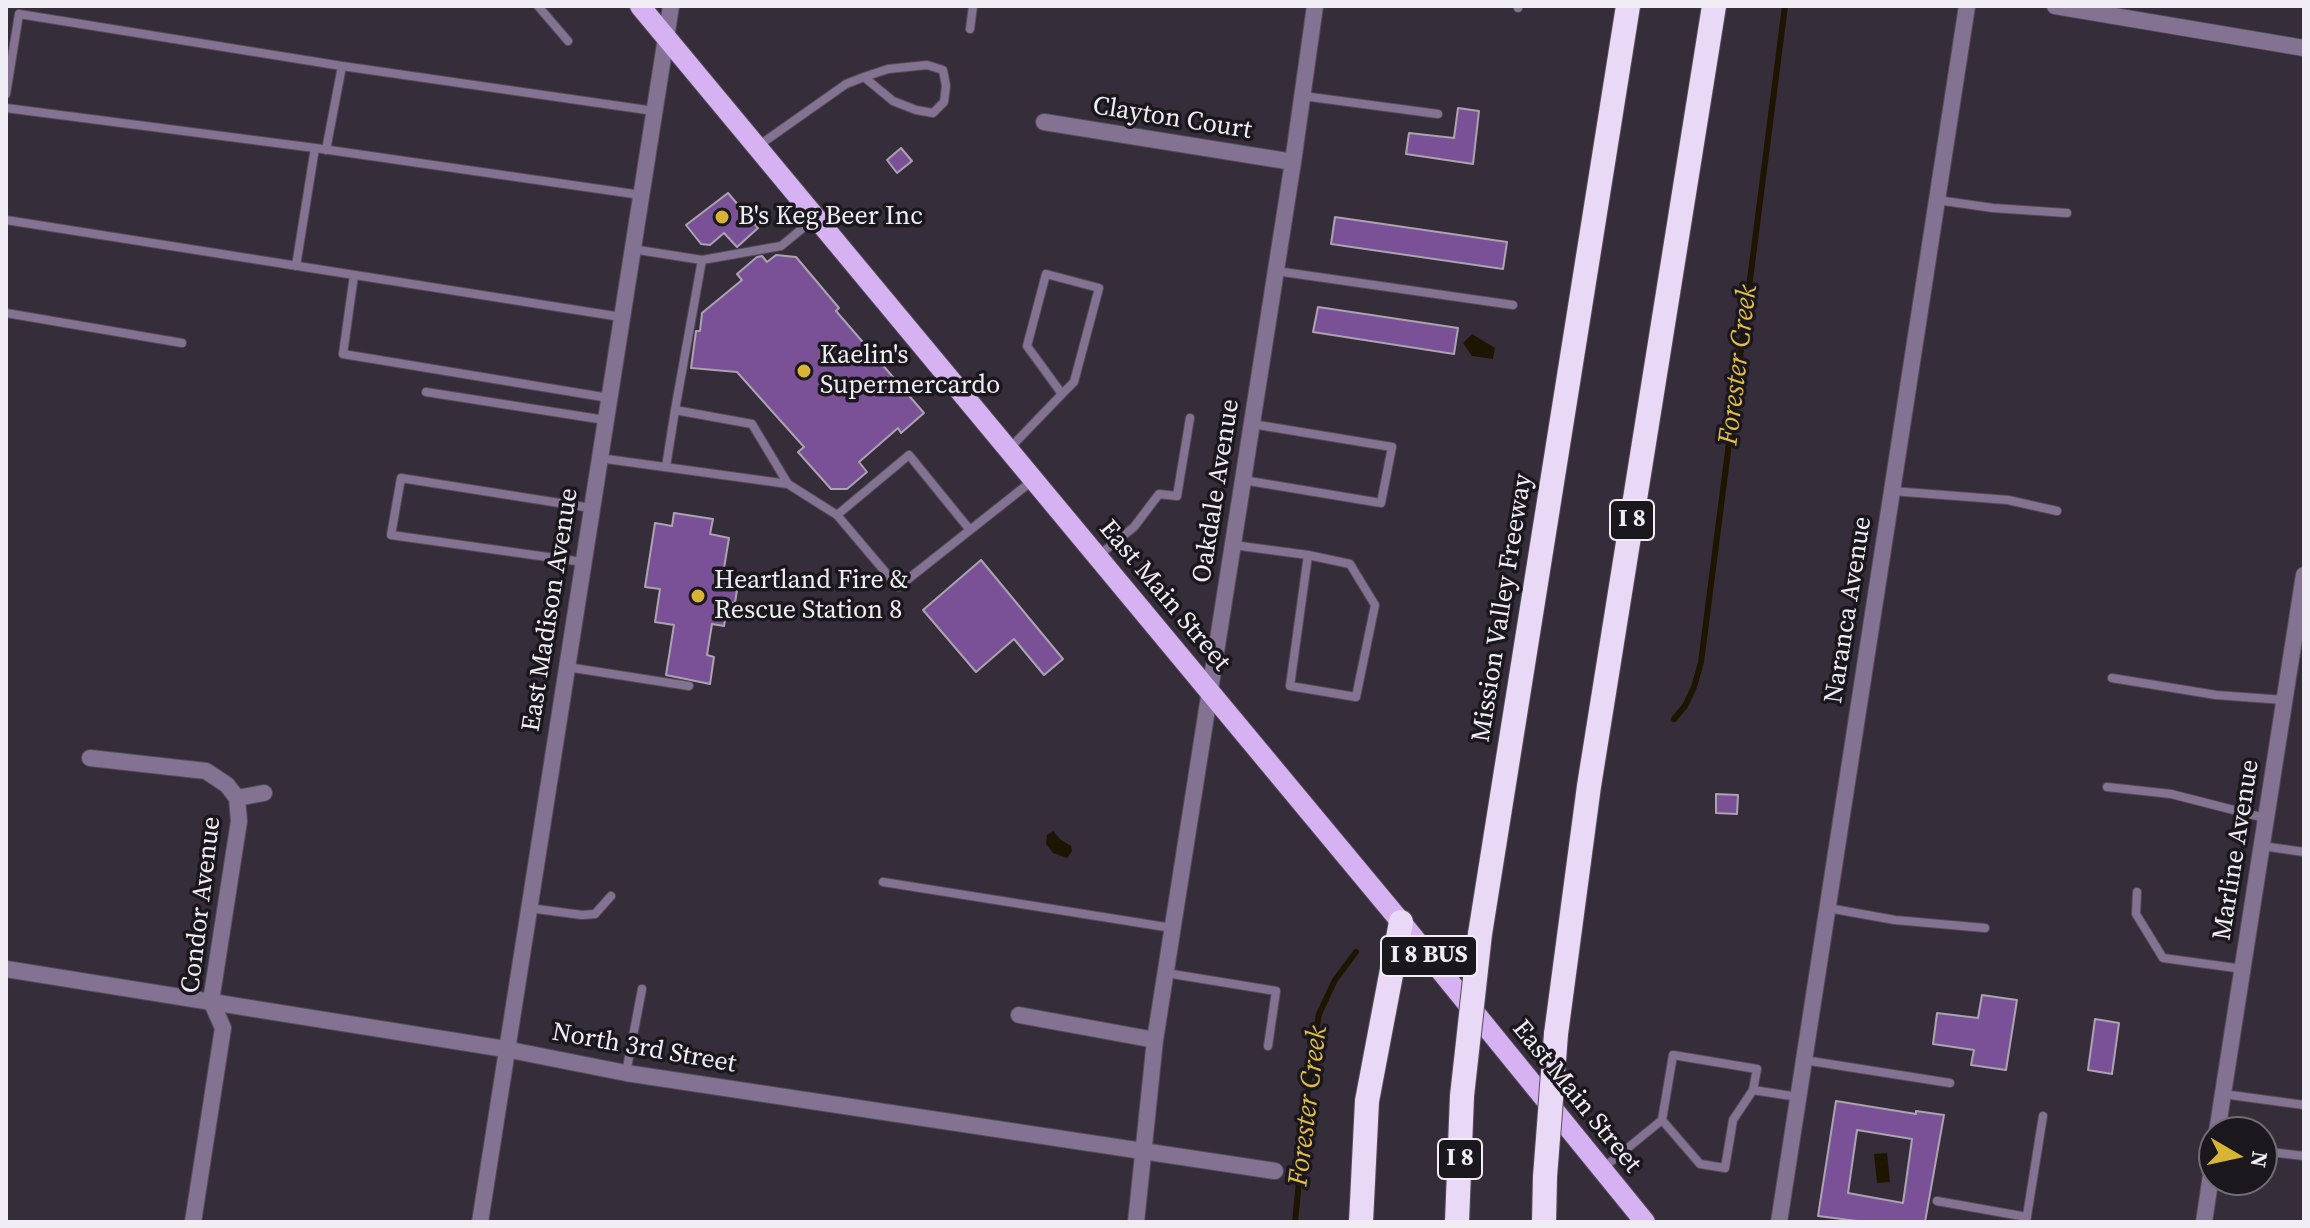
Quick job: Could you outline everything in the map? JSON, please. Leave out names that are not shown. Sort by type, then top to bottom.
[{"type":"highway","name":"Mission Valley Freeway","points":[[1457,1222],[1462,1096],[1480,934],[1628,6]]},
{"type":"highway","name":"I 8","points":[[1544,1222],[1556,1034],[1589,786],[1714,6]]},
{"type":"highway","points":[[1361,1222],[1367,1101],[1401,922]]},
{"type":"main road","name":"East Main Street","points":[[640,6],[1211,692],[1645,1222]]},
{"type":"street","name":"East Madison Avenue","points":[[480,1222],[671,6]]},
{"type":"street","name":"Oakdale Avenue","points":[[1136,1222],[1155,1040],[1315,6]]},
{"type":"street","name":"Naranca Avenue","points":[[1779,1222],[1967,6]]},
{"type":"street","points":[[2055,6],[2304,48]]},
{"type":"street","name":"Clayton Court","points":[[1044,122],[1293,162]]},
{"type":"street","name":"Marline Avenue","points":[[2220,1116],[2285,700],[2298,652],[2304,575]]},
{"type":"street","points":[[90,758],[206,771],[232,792],[264,793]]},
{"type":"street","name":"Condor Avenue","points":[[193,1222],[223,1028],[211,1001],[239,821],[232,792]]},
{"type":"street","name":"North 3rd Street","points":[[6,969],[505,1049],[626,1073],[1275,1171]]},
{"type":"street","points":[[1019,1015],[1155,1040]]},
{"type":"street","points":[[2204,1222],[2208,1196]]},
{"type":"lane","points":[[538,6],[568,41]]},
{"type":"lane","points":[[970,29],[973,6]]},
{"type":"lane","points":[[6,94],[19,14],[342,66],[654,111]]},
{"type":"lane","points":[[757,146],[846,84],[864,77],[888,69],[927,65],[943,70],[946,86],[944,102],[933,113],[916,110],[893,101],[864,77]]},
{"type":"lane","points":[[326,150],[342,66]]},
{"type":"lane","points":[[1302,95],[1438,114]]},
{"type":"lane","points":[[6,108],[641,195]]},
{"type":"lane","points":[[296,266],[315,148]]},
{"type":"lane","points":[[1936,200],[2067,213]]},
{"type":"lane","points":[[632,249],[702,260],[781,246],[816,217]]},
{"type":"lane","points":[[6,220],[621,317]]},
{"type":"lane","points":[[666,467],[702,260]]},
{"type":"lane","points":[[1276,271],[1513,305]]},
{"type":"lane","points":[[1008,449],[1074,382],[1099,288],[1046,274],[1027,346],[1062,394]]},
{"type":"lane","points":[[354,275],[343,354],[609,398]]},
{"type":"lane","points":[[6,313],[182,343]]},
{"type":"lane","points":[[426,392],[605,420]]},
{"type":"lane","points":[[675,410],[752,424],[788,484]]},
{"type":"lane","points":[[1098,556],[1134,527],[1159,494],[1177,496],[1190,418]]},
{"type":"lane","points":[[1243,480],[1381,503],[1392,447],[1252,424]]},
{"type":"lane","points":[[837,515],[909,455],[970,530]]},
{"type":"lane","points":[[599,458],[788,484],[837,515],[898,587],[1034,480]]},
{"type":"lane","points":[[583,562],[391,535],[401,478],[591,508]]},
{"type":"lane","points":[[1891,491],[2008,500],[2057,511]]},
{"type":"lane","points":[[1233,545],[1308,555],[1350,564],[1375,605],[1356,697],[1290,686],[1308,555]]},
{"type":"lane","points":[[566,667],[689,686]]},
{"type":"lane","points":[[2112,678],[2216,695],[2285,700]]},
{"type":"lane","points":[[2107,787],[2171,794],[2266,818]]},
{"type":"lane","points":[[2262,846],[2304,852]]},
{"type":"lane","points":[[883,882],[1172,928]]},
{"type":"lane","points":[[2137,892],[2136,914],[2163,958],[2243,969]]},
{"type":"lane","points":[[529,908],[595,914],[611,896]]},
{"type":"lane","points":[[1828,908],[1895,920],[1985,928]]},
{"type":"lane","points":[[1165,973],[1276,991],[1268,1046]]},
{"type":"lane","points":[[626,1073],[642,989]]},
{"type":"lane","points":[[1601,1169],[1662,1120],[1673,1055],[1757,1069],[1753,1090],[1733,1120],[1725,1168],[1700,1164],[1662,1120]]},
{"type":"lane","points":[[1804,1060],[1950,1083]]},
{"type":"lane","points":[[1753,1090],[1798,1097]]},
{"type":"lane","points":[[2223,1094],[2304,1105]]},
{"type":"lane","points":[[1937,1201],[2027,1220],[2043,1116]]},
{"type":"lane","points":[[2278,1153],[2304,1156]]},
{"type":"shaded area","points":[[1472,334],[1495,348],[1493,359],[1472,356],[1463,343]]},
{"type":"shaded area","points":[[1053,831],[1071,846],[1072,851],[1067,858],[1053,853],[1046,844],[1047,835]]},
{"type":"shaded area","points":[[1887,1153],[1890,1182],[1877,1183],[1874,1154]]},
{"type":"building","points":[[1458,108],[1479,111],[1473,164],[1406,154],[1409,133],[1454,138]]},
{"type":"building","points":[[901,148],[912,161],[897,173],[887,160]]},
{"type":"building","name":"B's Keg Beer Inc","points":[[728,193],[758,228],[737,247],[724,233],[710,245],[701,244],[686,225]]},
{"type":"building","points":[[1335,217],[1507,242],[1503,269],[1331,244]]},
{"type":"building","name":"Kaelin's Supermercardo","points":[[776,255],[796,257],[839,308],[836,311],[924,413],[901,433],[898,428],[859,462],[867,472],[847,489],[831,489],[798,452],[804,447],[737,372],[691,368],[702,313],[742,280],[737,274],[757,257],[762,256],[767,262]]},
{"type":"building","points":[[1318,307],[1458,328],[1454,354],[1313,332]]},
{"type":"building","name":"Heartland Fire & Rescue Station 8","points":[[674,513],[713,519],[710,534],[729,538],[723,574],[739,577],[735,603],[728,602],[724,626],[712,624],[707,655],[714,657],[710,684],[666,675],[674,625],[655,622],[660,589],[645,587],[655,523],[672,526]]},
{"type":"building","points":[[981,560],[1063,659],[1044,675],[1014,639],[976,672],[923,610]]},
{"type":"building","points":[[1716,794],[1738,795],[1737,814],[1716,813]]},
{"type":"building","points":[[1982,995],[2017,1000],[2006,1070],[1971,1065],[1974,1050],[1933,1044],[1937,1013],[1978,1018]]},
{"type":"building","points":[[2095,1019],[2119,1023],[2112,1074],[2088,1070]]},
{"type":"building","points":[[1836,1101],[1916,1114],[1916,1111],[1944,1115],[1925,1222],[1865,1222],[1818,1216]],"holes":[[[1857,1130],[1912,1139],[1903,1203],[1848,1193]]]},
{"type":"waterway","name":"Forester Creek","points":[[1674,719],[1685,706],[1701,662],[1785,6]]},
{"type":"waterway","name":"Forester Creek","points":[[1295,1222],[1311,1059],[1319,1014],[1335,980],[1356,952]]},
{"type":"place","name":"B's Keg Beer Inc","points":[[722,217]]},
{"type":"place","name":"Kaelin's Supermercardo","points":[[804,371]]},
{"type":"place","name":"Heartland Fire & Rescue Station 8","points":[[698,596]]}]
